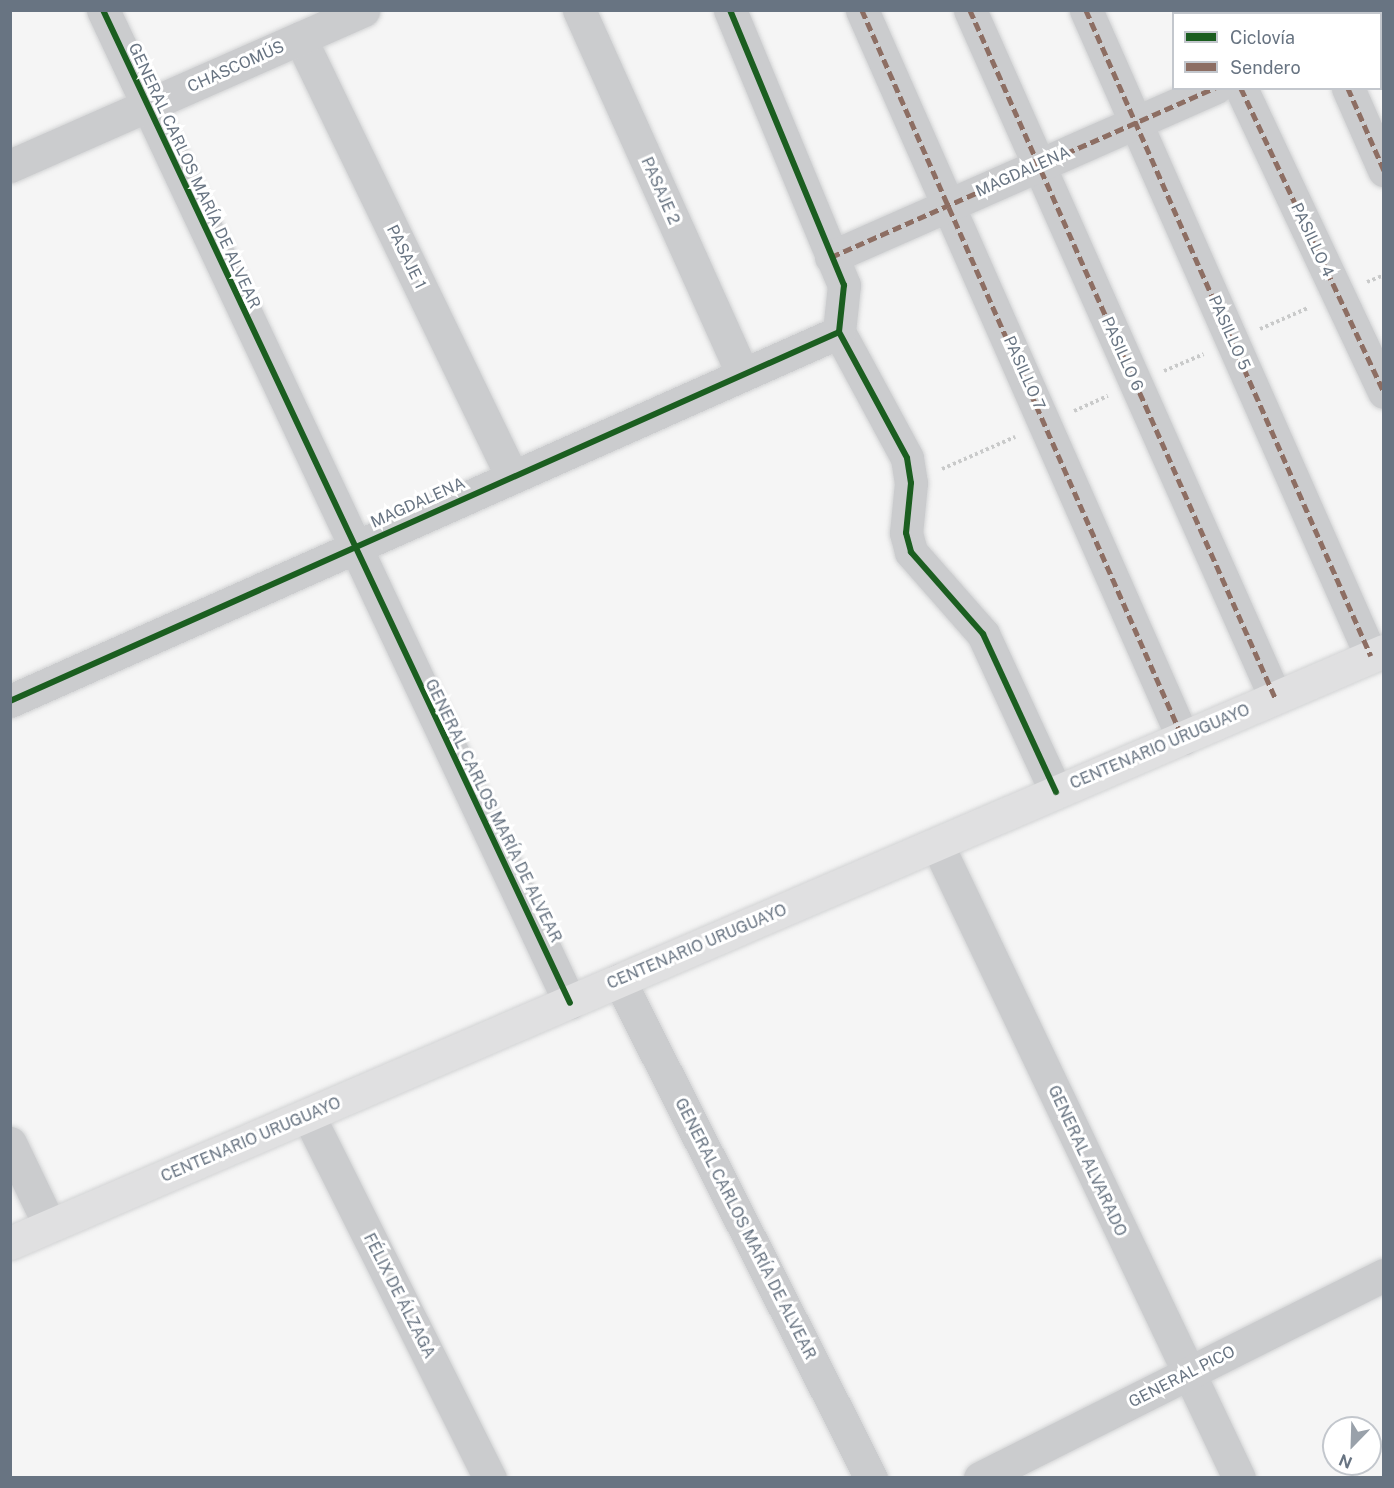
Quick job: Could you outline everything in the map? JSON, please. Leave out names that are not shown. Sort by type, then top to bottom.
[{"type":"main road","name":"CENTENARIO URUGUAYO","points":[[10,1243],[1377,654]]},
{"type":"street","name":"GENERAL CARLOS MARÍA DE ALVEAR","points":[[103,10],[352,548],[570,1003]]},
{"type":"street","name":"CHASCOMÚS","points":[[10,166],[363,10]]},
{"type":"street","name":"PASAJE 2","points":[[579,10],[742,372]]},
{"type":"street","points":[[730,10],[844,285],[839,332],[907,458],[911,483],[906,533],[911,552],[983,634],[1056,792]]},
{"type":"street","name":"PASILLO 7","points":[[862,10],[950,204],[1183,738]]},
{"type":"street","name":"PASILLO 6","points":[[970,10],[1275,697]]},
{"type":"street","name":"PASILLO 5","points":[[1086,10],[1377,654]]},
{"type":"street","name":"PASAJE 1","points":[[300,38],[512,476]]},
{"type":"street","name":"MAGDALENA","points":[[831,257],[1210,90]]},
{"type":"street","name":"PASILLO 4","points":[[1241,90],[1383,392]]},
{"type":"street","points":[[1349,90],[1383,170]]},
{"type":"street","name":"MAGDALENA","points":[[10,701],[742,372],[839,332]]},
{"type":"street","name":"GENERAL ALVARADO","points":[[937,844],[1239,1478]]},
{"type":"street","name":"GENERAL CARLOS MARÍA DE ALVEAR","points":[[619,981],[872,1478]]},
{"type":"street","name":"FÉLIX DE ÁLZAGA","points":[[308,1115],[490,1478]]},
{"type":"street","points":[[10,1143],[50,1226]]},
{"type":"street","name":"GENERAL PICO","points":[[980,1478],[1383,1275]]},
{"type":"marked path","points":[[862,10],[1183,738]]},
{"type":"marked path","points":[[970,10],[1275,697]]},
{"type":"marked path","points":[[1086,10],[1371,656]]},
{"type":"marked path","points":[[831,257],[1210,90]]},
{"type":"marked path","points":[[1242,90],[1384,392]]},
{"type":"marked path","points":[[1349,90],[1384,170]]},
{"type":"cycle path","points":[[103,10],[570,1003]]},
{"type":"cycle path","points":[[730,10],[844,285],[839,332],[907,458],[911,483],[906,533],[911,552],[983,634],[1056,792]]},
{"type":"cycle path","points":[[10,701],[839,332]]}]
